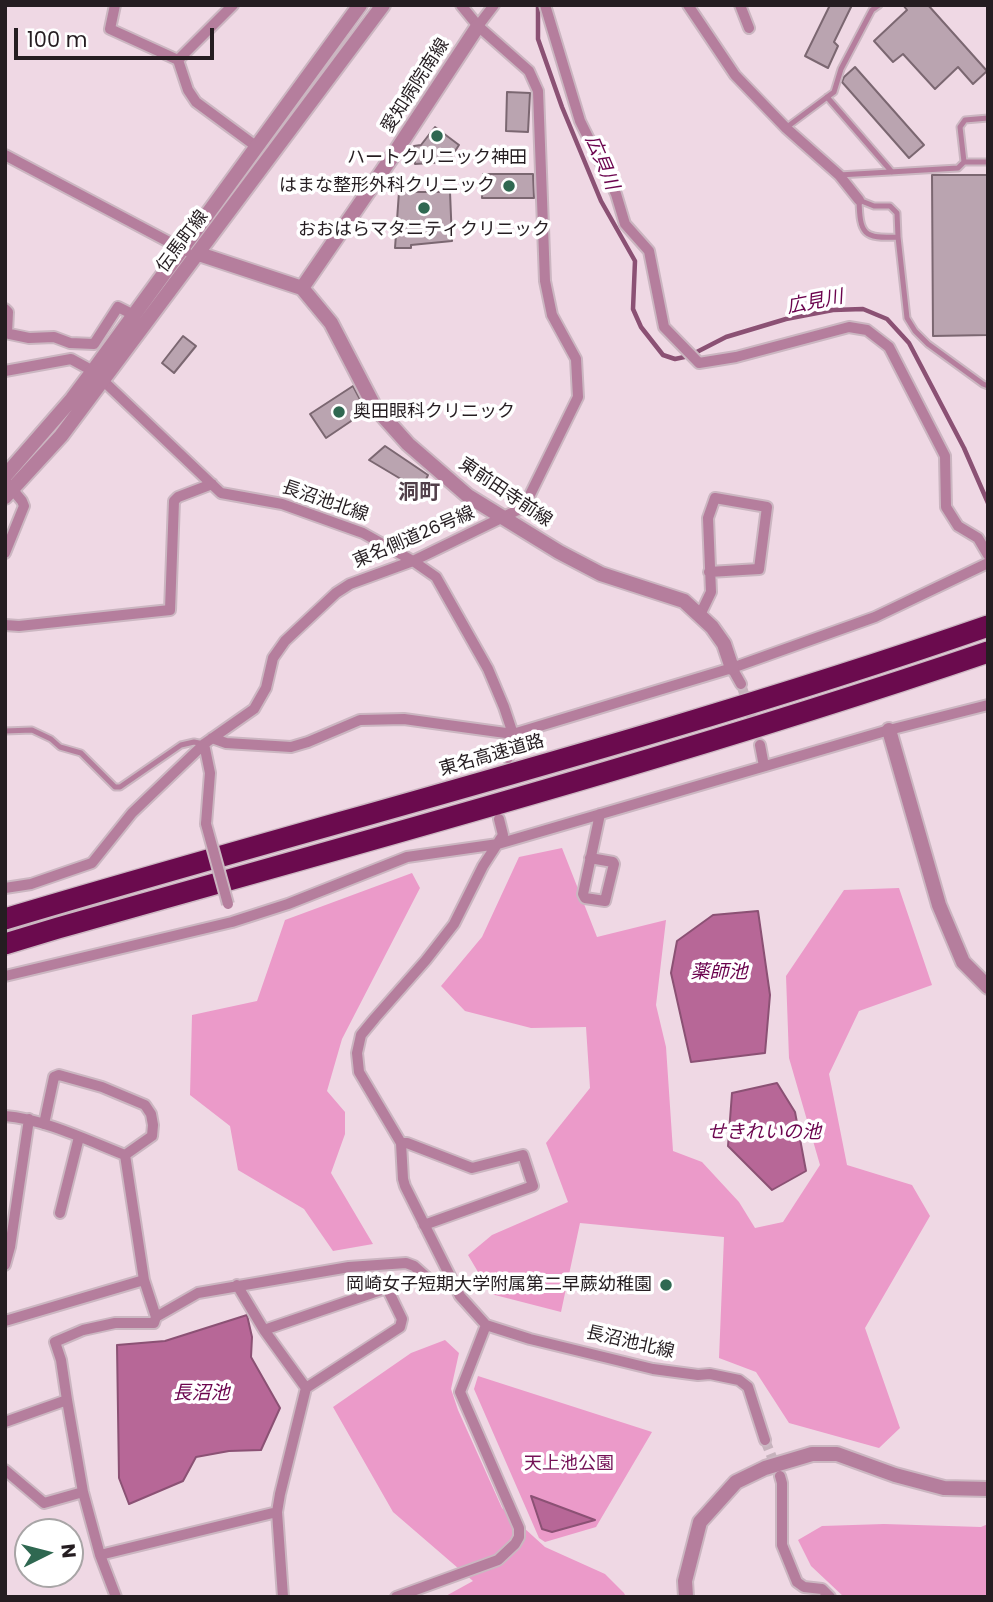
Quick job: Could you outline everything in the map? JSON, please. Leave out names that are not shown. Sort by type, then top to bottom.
[{"type":"highway","name":"東名高速道路","points":[[5,919],[639,738],[988,626]]},
{"type":"highway","points":[[5,944],[644,761],[891,685],[988,652]]},
{"type":"street","points":[[116,5],[110,29],[178,60],[195,102],[257,147]]},
{"type":"street","points":[[178,60],[233,5]]},
{"type":"street","name":"伝馬町線","points":[[98,376],[134,315],[360,5]]},
{"type":"street","name":"伝馬町線","points":[[7,486],[72,399],[98,376],[147,321],[383,5]]},
{"type":"street","name":"東名側道26号線","points":[[5,888],[31,884],[92,863],[132,813],[208,741],[254,709],[266,688],[272,658],[285,640],[336,593],[350,584],[413,561],[524,507],[578,397],[576,359],[552,315],[545,281],[538,91],[529,71],[478,26],[461,5]]},
{"type":"street","name":"愛知病院南線","points":[[302,288],[494,5]]},
{"type":"street","points":[[545,5],[580,121],[616,194],[625,224],[649,251],[664,327],[699,363],[736,357],[849,327],[867,330],[889,347],[945,456],[946,507],[958,526],[978,538],[988,555]]},
{"type":"street","points":[[688,5],[735,75],[786,128],[839,175],[859,200]]},
{"type":"street","points":[[740,5],[749,28]]},
{"type":"street","points":[[5,155],[183,250],[302,288]]},
{"type":"street","name":"東前田寺前線","points":[[302,288],[331,323],[374,405],[408,444],[468,496],[559,552],[601,574],[684,601],[712,627],[724,645],[732,668]]},
{"type":"street","points":[[5,309],[8,312],[6,333],[29,338],[54,337],[70,343],[94,344],[118,307],[134,315]]},
{"type":"street","points":[[5,371],[71,359],[98,376]]},
{"type":"street","name":"長沼池北線","points":[[98,376],[221,493],[282,503],[363,533],[436,577],[488,669],[513,734]]},
{"type":"street","points":[[5,625],[19,626],[170,610],[174,501],[212,484]]},
{"type":"street","points":[[5,554],[24,506],[7,486]]},
{"type":"street","points":[[700,615],[711,592],[709,572],[708,518],[715,498],[767,507],[759,569],[709,572]]},
{"type":"street","points":[[232,922],[206,824],[210,773],[208,741],[290,747],[360,720],[404,719],[513,734],[732,668],[876,617],[988,563]]},
{"type":"street","points":[[732,668],[741,684]]},
{"type":"street","points":[[5,975],[232,922],[288,904],[407,858],[498,844],[889,730],[988,705]]},
{"type":"street","points":[[889,730],[939,905],[963,962],[988,987]]},
{"type":"street","points":[[508,758],[513,734]]},
{"type":"street","points":[[760,745],[764,766]]},
{"type":"street","points":[[590,858],[600,814]]},
{"type":"street","points":[[397,1597],[498,1560],[519,1537],[519,1528],[460,1392],[486,1325],[460,1296],[424,1225],[403,1179],[401,1143],[359,1072],[357,1053],[361,1035],[454,924],[483,866],[503,835],[499,819]]},
{"type":"street","points":[[44,1124],[54,1077],[58,1075],[102,1087],[145,1105],[151,1114],[152,1136],[125,1155]]},
{"type":"street","points":[[5,1116],[29,1119],[125,1155]]},
{"type":"street","points":[[5,1265],[29,1119]]},
{"type":"street","points":[[60,1213],[79,1137]]},
{"type":"street","points":[[401,1143],[472,1168],[523,1155],[533,1186],[424,1225]]},
{"type":"street","points":[[116,1597],[100,1555],[83,1492],[61,1360],[55,1342],[83,1330],[115,1323],[154,1323],[156,1317],[144,1280],[125,1155]]},
{"type":"street","points":[[156,1317],[198,1293],[349,1267],[406,1263],[414,1266],[433,1283]]},
{"type":"street","points":[[5,1321],[144,1280]]},
{"type":"street","points":[[237,1285],[264,1330],[306,1388]]},
{"type":"street","points":[[264,1330],[387,1288],[402,1319],[400,1327],[306,1388],[277,1512],[283,1597]]},
{"type":"street","name":"長沼池北線","points":[[486,1325],[530,1339],[653,1368],[739,1380],[748,1387],[765,1440]]},
{"type":"street","points":[[5,1422],[67,1400]]},
{"type":"street","points":[[685,1597],[685,1581],[700,1522],[736,1482],[765,1468],[812,1454],[837,1454],[895,1475],[944,1488],[988,1489]]},
{"type":"street","points":[[5,1470],[44,1503],[83,1492]]},
{"type":"street","points":[[780,1476],[782,1545],[797,1583],[804,1587],[822,1589],[830,1597]]},
{"type":"street","points":[[100,1555],[277,1512]]},
{"type":"lane","points":[[786,128],[834,92],[841,69],[872,10],[879,5]]},
{"type":"lane","points":[[827,97],[892,172]]},
{"type":"lane","points":[[964,162],[960,127],[965,120],[988,118]]},
{"type":"lane","points":[[839,175],[958,168],[964,162],[988,162]]},
{"type":"lane","points":[[898,237],[877,239],[866,233],[860,223],[859,200],[874,206],[890,206],[897,213],[908,318],[915,331],[928,344],[988,386]]},
{"type":"lane","points":[[5,731],[32,730],[51,739],[60,747],[81,752],[115,787],[120,787],[180,746],[208,741]]},
{"type":"green space","points":[[562,848],[597,937],[666,920],[656,1005],[666,1047],[673,1151],[702,1162],[739,1202],[755,1228],[783,1222],[820,1165],[789,1058],[786,976],[844,890],[899,888],[932,985],[859,1011],[829,1074],[847,1165],[912,1185],[930,1216],[865,1328],[900,1428],[879,1448],[789,1423],[756,1372],[719,1358],[724,1237],[580,1223],[561,1312],[491,1294],[468,1255],[492,1235],[568,1202],[546,1143],[590,1088],[586,1027],[531,1028],[465,1011],[441,986],[482,937],[519,857]]},
{"type":"green space","points":[[412,873],[420,888],[342,1039],[327,1091],[345,1112],[345,1134],[331,1173],[373,1244],[333,1251],[304,1209],[238,1170],[230,1126],[190,1095],[192,1015],[257,1001],[285,920]]},
{"type":"green space","points":[[445,1340],[459,1353],[451,1389],[458,1410],[502,1508],[545,1547],[605,1574],[626,1597],[444,1597],[473,1581],[393,1512],[333,1407],[411,1353]]},
{"type":"green space","name":"天上池公園","points":[[478,1376],[652,1432],[596,1527],[545,1542],[539,1538],[474,1389]]},
{"type":"green space","points":[[884,1524],[981,1527],[988,1524],[988,1597],[844,1597],[811,1566],[798,1540],[822,1526]]},
{"type":"water","name":"薬師池","points":[[758,911],[770,995],[765,1053],[691,1062],[671,973],[677,941],[713,915]]},
{"type":"water","name":"せきれいの池","points":[[777,1083],[795,1112],[806,1171],[772,1190],[728,1146],[732,1093]]},
{"type":"water","name":"長沼池","points":[[247,1315],[252,1337],[251,1357],[280,1408],[261,1450],[229,1451],[196,1457],[183,1481],[129,1504],[119,1478],[117,1345],[165,1341]]},
{"type":"water","points":[[531,1496],[595,1520],[552,1532],[542,1529]]},
{"type":"building","points":[[830,5],[852,5],[834,42],[838,46],[828,68],[805,56]]},
{"type":"building","points":[[903,5],[928,5],[987,71],[973,84],[958,67],[935,89],[903,54],[893,62],[874,41],[907,10]]},
{"type":"building","points":[[855,67],[924,145],[909,158],[842,82]]},
{"type":"building","points":[[507,92],[530,93],[528,132],[506,131]]},
{"type":"building","name":"ハートクリニック神田","points":[[435,127],[459,145],[448,162],[415,164],[414,146],[421,145]]},
{"type":"building","name":"はまな整形外科クリニック","points":[[483,174],[533,174],[534,198],[482,198]]},
{"type":"building","points":[[932,175],[988,175],[988,335],[933,336]]},
{"type":"building","name":"おおはらマタニティクリニック","points":[[399,192],[450,192],[452,241],[395,248]]},
{"type":"building","points":[[183,336],[196,346],[174,373],[162,363]]},
{"type":"building","name":"奥田眼科クリニック","points":[[353,386],[366,411],[326,438],[310,414]]},
{"type":"building","points":[[385,446],[428,475],[421,491],[369,460]]},
{"type":"waterway","name":"広見川","points":[[538,5],[538,39],[562,107],[601,201],[635,261],[633,309],[641,327],[663,355],[675,359],[689,356],[726,337],[786,319],[833,310],[863,309],[887,319],[909,343],[964,448],[988,503]]},
{"type":"tunnel","points":[[741,684],[756,731]]},
{"type":"tunnel","points":[[765,1440],[777,1470]]},
{"type":"place","name":"ハートクリニック神田","points":[[437,136]]},
{"type":"place","name":"はまな整形外科クリニック","points":[[509,186]]},
{"type":"place","name":"おおはらマタニティクリニック","points":[[424,208]]},
{"type":"place","name":"奥田眼科クリニック","points":[[339,412]]},
{"type":"place","name":"岡崎女子短期大学附属第二早蕨幼稚園","points":[[666,1285]]},
{"type":"district","name":"洞町","points":[[419,494]]},
{"type":"water label","name":"広貝川","points":[[601,163]]}]
